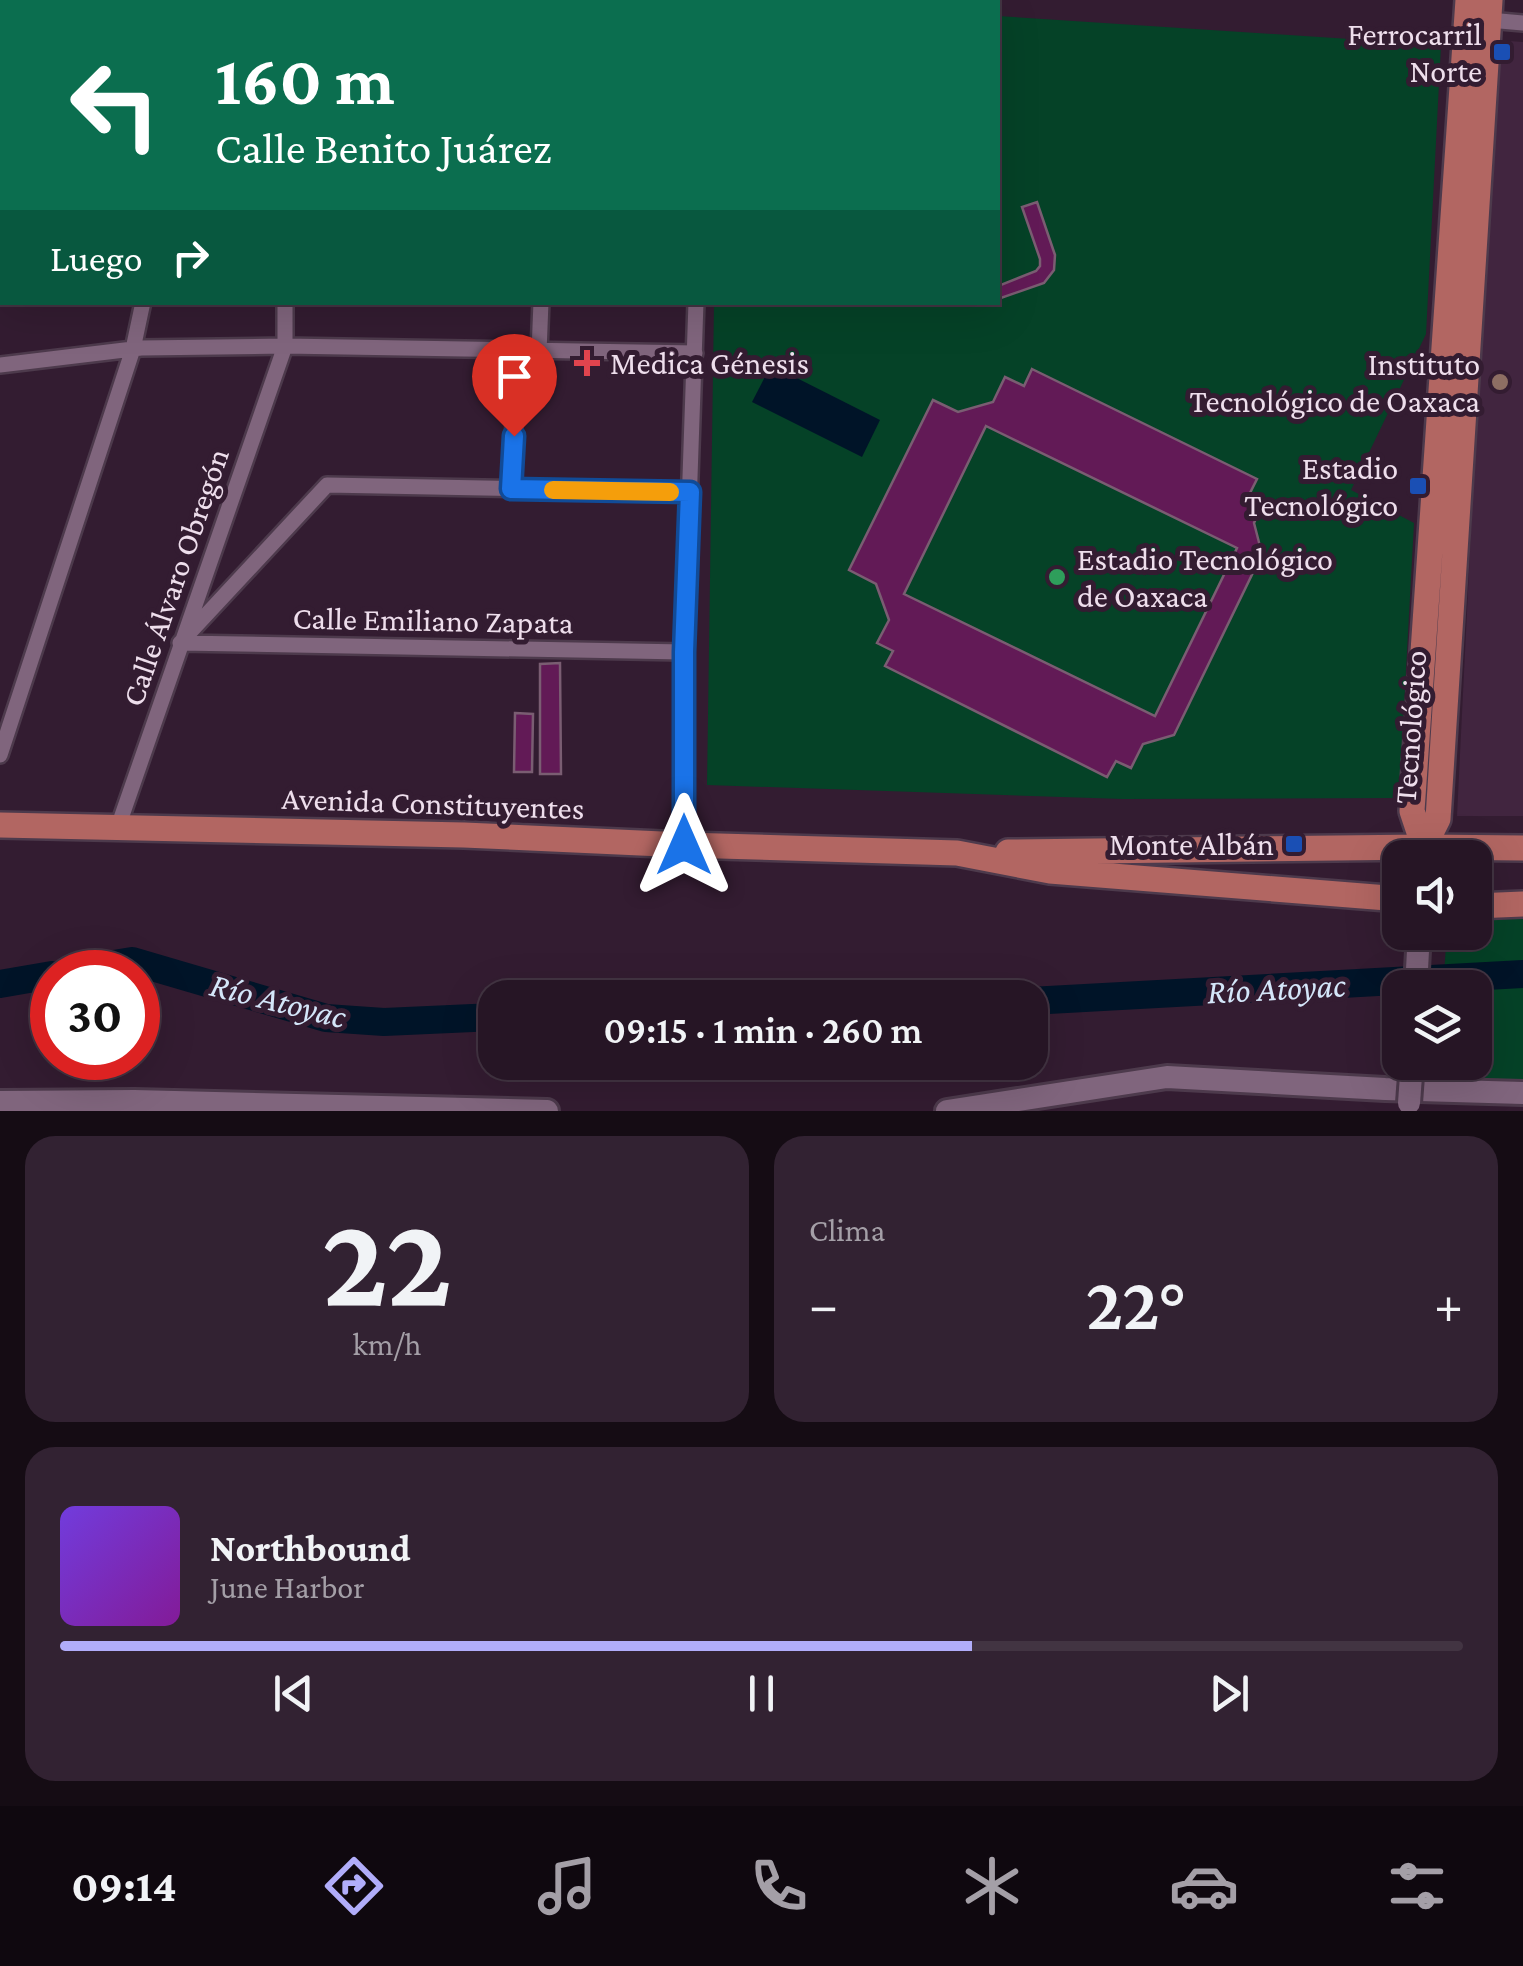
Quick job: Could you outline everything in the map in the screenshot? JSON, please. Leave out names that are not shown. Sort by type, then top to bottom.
[{"type":"main road","name":"Tecnológico","points":[[1428,840],[1438,819],[1439,592],[1474,6]]},
{"type":"main road","name":"Avenida Constituyentes","points":[[0,825],[464,834],[957,853],[1050,871],[1382,898]]},
{"type":"main road","points":[[1492,849],[1523,848]]},
{"type":"main road","points":[[957,853],[1382,852]]},
{"type":"main road","points":[[1492,905],[1523,904]]},
{"type":"street","points":[[1474,6],[1523,23]]},
{"type":"street","points":[[0,755],[133,350],[143,305]]},
{"type":"street","name":"Calle Álvaro Obregón","points":[[118,827],[284,346],[285,305]]},
{"type":"street","points":[[539,352],[542,305]]},
{"type":"street","points":[[684,845],[684,652],[696,305]]},
{"type":"street","points":[[0,365],[133,350],[284,346],[695,353]]},
{"type":"street","points":[[511,489],[517,351]]},
{"type":"street","points":[[180,644],[327,485],[690,492]]},
{"type":"street","name":"Calle Emiliano Zapata","points":[[180,644],[684,652]]},
{"type":"street","points":[[946,1111],[1167,1077],[1523,1093]]},
{"type":"street","points":[[1409,1107],[1411,1080]]},
{"type":"street","points":[[0,1102],[546,1111]]},
{"type":"shaded area","name":"Instituto Tecnológico de Oaxaca","points":[[1495,40],[1523,42],[1523,816],[1457,816]]},
{"type":"green space","name":"Instituto Tecnológico de Oaxaca","points":[[1000,16],[1441,45],[1426,334],[1351,490],[1414,523],[1399,798],[1123,799],[707,785],[714,305],[1000,305]]},
{"type":"green space","points":[[1523,910],[1523,1087],[1437,1085],[1437,1080],[1492,1080],[1492,970],[1444,970],[1446,950],[1492,950],[1492,911]]},
{"type":"water","points":[[771,365],[880,420],[862,457],[752,402]]},
{"type":"building","points":[[1037,202],[1055,255],[1054,270],[1044,283],[1000,298],[1000,285],[1040,266],[1022,207]]},
{"type":"building","points":[[1032,369],[1257,479],[1249,495],[1264,502],[1254,523],[1262,554],[1174,735],[1143,744],[1131,768],[1116,761],[1107,777],[885,666],[893,651],[877,643],[889,620],[876,584],[849,570],[933,400],[958,412],[993,402],[1005,377],[1024,386]],"holes":[[[986,426],[1237,548],[1155,716],[904,594]]]},
{"type":"building","points":[[560,663],[561,774],[540,774],[540,664]]},
{"type":"building","points":[[515,713],[533,714],[532,772],[514,772]]},
{"type":"waterway","name":"Río Atoyac","points":[[160,969],[326,1018],[384,1022],[478,1018]]},
{"type":"waterway","name":"Río Atoyac","points":[[1048,1000],[1523,974]]},
{"type":"waterway","name":"Río Atoyac","points":[[0,984],[30,979]]},
{"type":"slow traffic","points":[[553,490],[670,492]]},
{"type":"place","name":"Ferrocarril Norte","points":[[1502,52]]},
{"type":"place","name":"Medica Génesis","points":[[587,363]]},
{"type":"place","name":"Instituto Tecnológico de Oaxaca","points":[[1500,382]]},
{"type":"place","name":"Estadio Tecnológico","points":[[1418,486]]},
{"type":"place","name":"Estadio Tecnológico de Oaxaca","points":[[1057,577]]},
{"type":"place","name":"Monte Albán","points":[[1294,844]]},
{"type":"route","points":[[514,436],[511,489],[690,492],[684,652],[684,845]]}]
